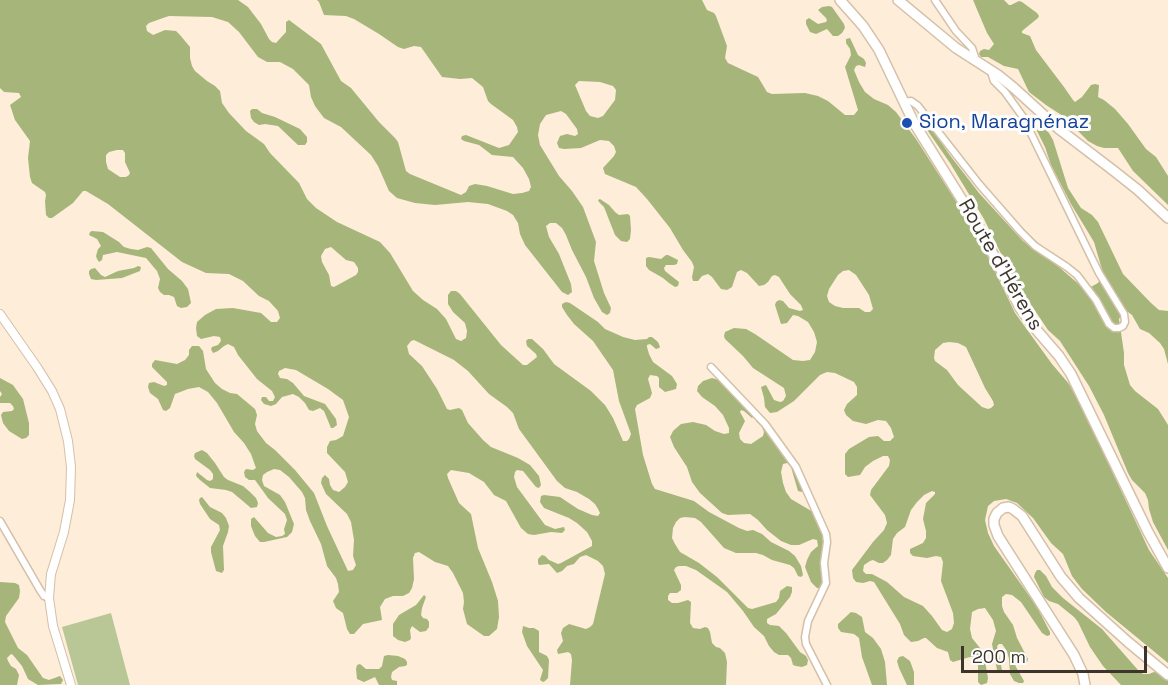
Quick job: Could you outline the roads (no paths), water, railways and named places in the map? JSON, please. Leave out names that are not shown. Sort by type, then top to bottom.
[{"type":"main road","name":"Route d'Hérens","points":[[840,0],[858,20],[883,57],[918,131],[982,232],[1020,308],[1071,374],[1168,568]]},
{"type":"main road","points":[[898,0],[946,40],[1020,92],[1059,129],[1138,190],[1168,219]]},
{"type":"main road","points":[[1086,685],[1074,655],[999,536],[994,521],[997,513],[1003,508],[1011,508],[1020,514],[1061,577],[1079,598],[1119,635],[1168,675]]},
{"type":"street","points":[[935,0],[956,31],[972,48],[975,60]]},
{"type":"street","points":[[904,102],[911,101],[918,106],[979,184],[1020,231],[1035,246],[1077,275],[1096,300],[1109,324],[1114,328],[1119,328],[1125,322],[1124,314],[1099,273],[1023,117],[994,81],[992,75],[994,72]]},
{"type":"street","points":[[0,314],[52,392],[60,409],[68,441],[71,467],[70,500],[64,532],[51,574],[49,598],[53,626],[71,685]]},
{"type":"street","points":[[711,368],[765,423],[796,467],[826,534],[824,569],[826,583],[808,621],[805,637],[806,644],[827,685]]},
{"type":"street","points":[[0,521],[40,590],[44,596],[49,598]]},
{"type":"place","name":"Sion, Maragnénaz","points":[[907,123]]}]
